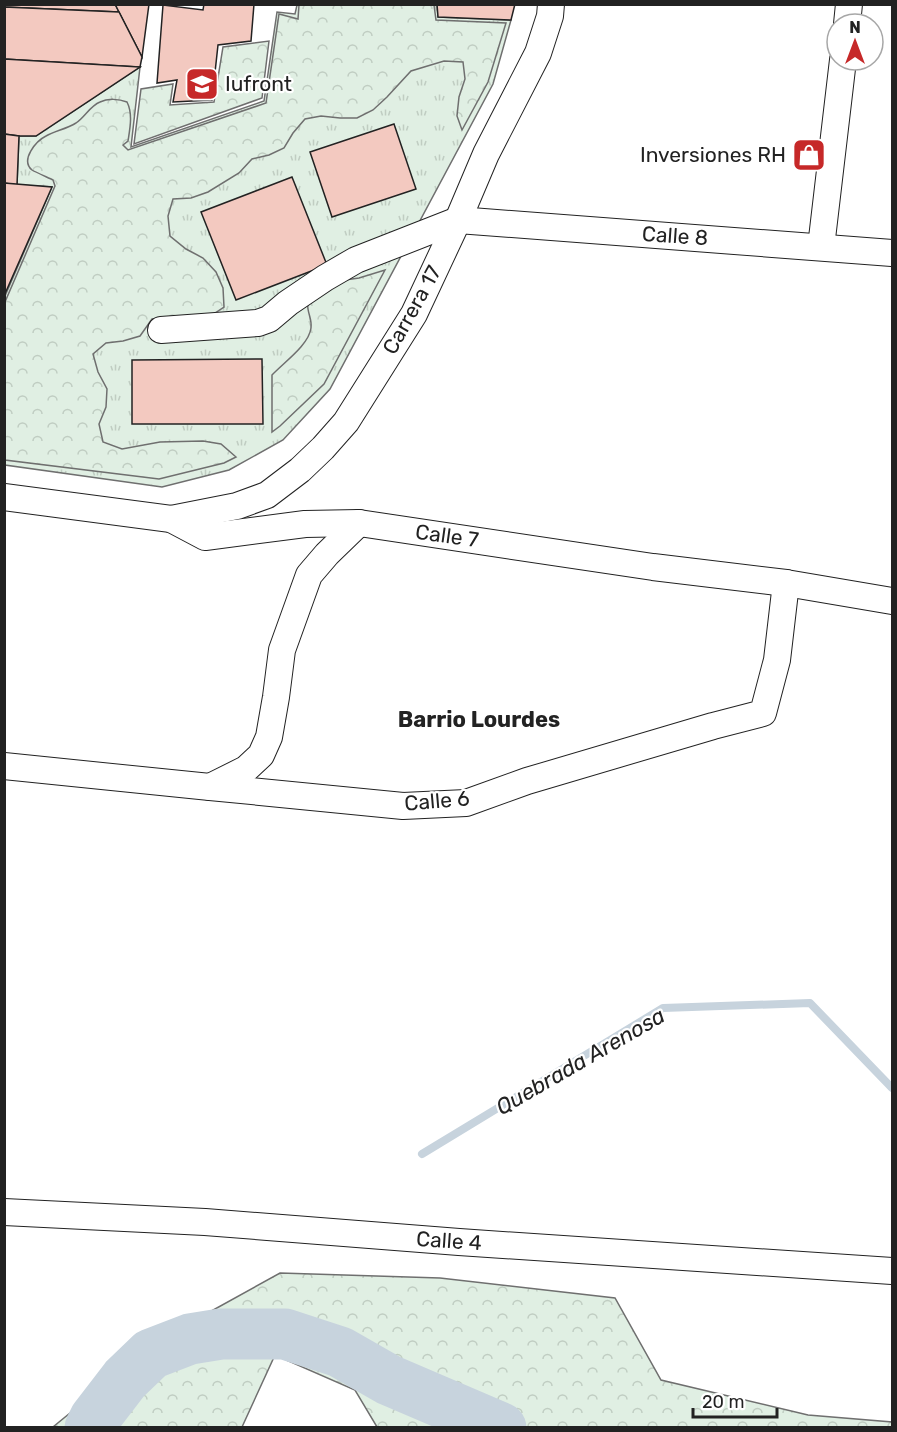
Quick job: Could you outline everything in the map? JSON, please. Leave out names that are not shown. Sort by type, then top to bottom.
[{"type":"street","name":"Carrera 17","points":[[171,519],[237,506],[267,495],[300,470],[345,422],[414,314],[486,154],[538,53],[552,4]]},
{"type":"street","points":[[821,247],[842,72]]},
{"type":"street","name":"Calle 8","points":[[458,220],[892,253]]},
{"type":"street","points":[[161,330],[258,323],[269,319],[288,303],[356,260],[458,220]]},
{"type":"street","name":"Calle 7","points":[[4,497],[171,519],[205,537],[305,524],[359,523],[653,567],[786,583],[892,601]]},
{"type":"street","points":[[210,787],[246,769],[261,755],[269,737],[282,650],[309,575],[359,523]]},
{"type":"street","name":"Calle 6","points":[[4,766],[403,806],[466,803],[527,781],[764,713],[777,660],[786,583]]},
{"type":"street","name":"Calle 4","points":[[4,1212],[205,1222],[459,1242],[892,1271]]},
{"type":"green space","points":[[297,5],[437,5],[438,17],[511,20],[493,84],[330,389],[283,440],[229,470],[162,487],[5,465],[5,296],[52,187],[17,185],[19,136],[36,136],[140,67],[131,147],[264,101],[277,12],[295,14]]},
{"type":"green space","points":[[299,5],[434,5],[436,20],[506,23],[488,82],[462,130],[457,116],[459,97],[465,79],[463,62],[444,61],[411,71],[373,110],[357,118],[321,116],[305,119],[284,148],[252,159],[239,173],[208,192],[191,198],[173,199],[168,216],[170,236],[186,249],[203,258],[216,272],[223,288],[224,307],[209,317],[152,319],[140,336],[106,343],[93,354],[98,372],[107,389],[106,407],[99,424],[103,442],[122,449],[160,442],[203,441],[221,444],[236,457],[224,463],[159,479],[5,460],[5,302],[55,186],[53,180],[32,170],[29,166],[29,156],[34,146],[49,134],[76,123],[93,106],[106,100],[127,102],[130,111],[130,126],[128,141],[123,145],[128,150],[266,103],[279,14],[298,19]]},
{"type":"green space","points":[[269,41],[262,98],[134,144],[141,89],[173,84],[170,105],[214,102],[223,47]]},
{"type":"green space","points":[[385,270],[324,384],[272,432],[272,375],[306,341],[311,328],[308,311],[310,295],[345,280]]},
{"type":"green space","points":[[280,1273],[440,1278],[615,1298],[661,1380],[808,1415],[892,1422],[892,1427],[377,1427],[355,1390],[275,1355],[242,1427],[53,1427],[177,1330]]},
{"type":"building","points":[[4,4],[115,4],[119,12],[4,7]]},
{"type":"building","points":[[115,4],[149,4],[142,57],[119,12]]},
{"type":"building","points":[[204,4],[254,4],[251,41],[218,45],[212,100],[173,102],[177,80],[157,83],[163,5],[203,10]]},
{"type":"building","points":[[437,4],[515,4],[511,20],[438,17]]},
{"type":"building","points":[[4,7],[119,12],[142,57],[140,67],[4,59]]},
{"type":"building","points":[[4,59],[140,67],[36,136],[19,136],[4,134]]},
{"type":"building","points":[[394,124],[416,189],[332,217],[310,152]]},
{"type":"building","points":[[4,134],[19,136],[17,185],[4,183]]},
{"type":"building","points":[[292,177],[327,265],[236,300],[201,212]]},
{"type":"building","points":[[4,183],[52,187],[4,296]]},
{"type":"building","points":[[262,359],[263,424],[132,424],[132,360]]},
{"type":"waterway","name":"Quebrada Arenosa","points":[[422,1154],[663,1008],[810,1003],[892,1088]]},
{"type":"waterway","points":[[90,1428],[125,1379],[151,1354],[190,1339],[221,1334],[285,1334],[340,1352],[389,1380],[501,1428]]},
{"type":"place","name":"Iufront","points":[[202,84]]},
{"type":"place","name":"Inversiones RH","points":[[809,155]]},
{"type":"district","name":"Barrio Lourdes","points":[[479,719]]}]
